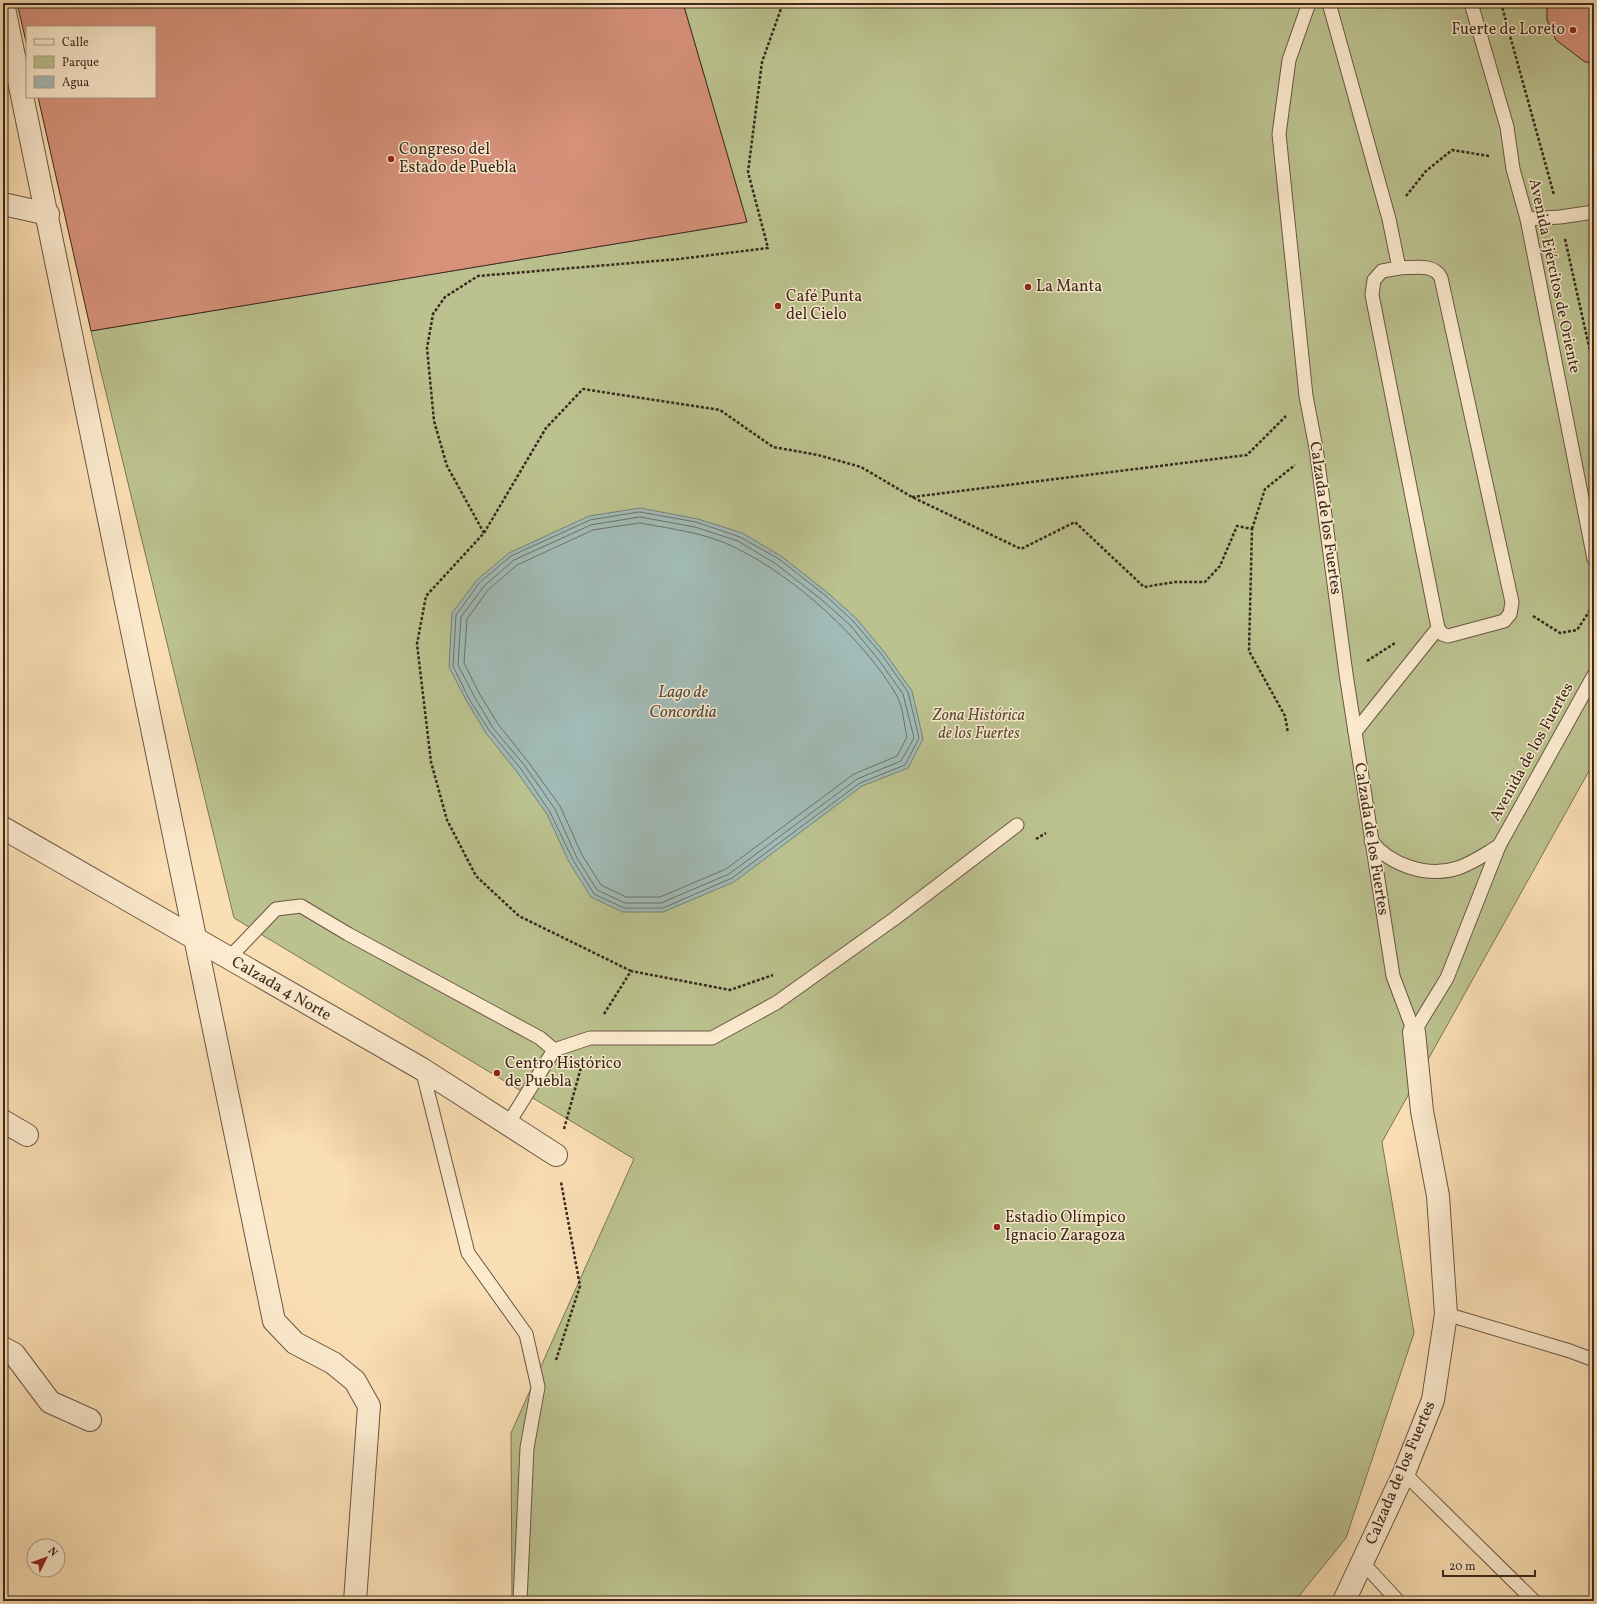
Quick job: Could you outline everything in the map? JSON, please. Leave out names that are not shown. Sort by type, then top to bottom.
[{"type":"street","points":[[3,3],[48,214],[194,939],[274,1321],[295,1343],[333,1363],[355,1380],[369,1406],[355,1601]]},
{"type":"street","points":[[3,204],[48,214]]},
{"type":"street","name":"Calzada 4 Norte","points":[[3,828],[228,959],[422,1069],[556,1155]]},
{"type":"street","name":"Calzada de los Fuertes","points":[[1344,1601],[1404,1472],[1433,1400],[1446,1314],[1438,1196],[1422,1111],[1414,1032]]},
{"type":"street","points":[[3,1122],[27,1135]]},
{"type":"street","points":[[3,1348],[14,1354],[50,1402],[90,1420]]},
{"type":"lane","name":"Calzada de los Fuertes","points":[[1309,3],[1289,60],[1279,134],[1306,396],[1316,448],[1346,674],[1371,841],[1393,976],[1414,1032]]},
{"type":"lane","points":[[1329,3],[1389,219],[1399,268]]},
{"type":"lane","name":"Avenida Ejércitos de Oriente","points":[[1470,3],[1507,128],[1513,168],[1527,219],[1594,559]]},
{"type":"lane","points":[[1527,219],[1560,217],[1594,212]]},
{"type":"lane","points":[[1399,268],[1432,268],[1438,272],[1441,278],[1512,602],[1510,614],[1504,621],[1448,636],[1442,634],[1438,628],[1372,295],[1374,280],[1382,271],[1399,268]]},
{"type":"lane","points":[[1355,732],[1438,628]]},
{"type":"lane","name":"Avenida de los Fuertes","points":[[1499,846],[1594,675]]},
{"type":"lane","points":[[508,1124],[554,1050],[590,1038],[712,1038],[776,1002],[894,919],[1017,825]]},
{"type":"lane","points":[[1371,841],[1387,857],[1413,868],[1426,871],[1457,869],[1499,846]]},
{"type":"lane","points":[[1414,1032],[1448,978],[1499,846]]},
{"type":"lane","points":[[228,959],[276,909],[301,906],[348,934],[540,1038],[554,1050]]},
{"type":"lane","points":[[422,1069],[468,1253],[526,1334],[538,1387],[528,1448],[520,1601]]},
{"type":"lane","points":[[1446,1314],[1570,1350],[1594,1360]]},
{"type":"lane","points":[[1404,1472],[1534,1601]]},
{"type":"lane","points":[[1362,1562],[1398,1601]]},
{"type":"path","points":[[484,533],[447,466],[434,421],[427,348],[433,314],[445,297],[478,276],[679,259],[768,248],[748,172],[762,62],[783,3]]},
{"type":"path","points":[[1501,3],[1560,217],[1594,369]]},
{"type":"path","points":[[1389,219],[1426,171],[1452,150],[1490,156],[1513,168]]},
{"type":"path","points":[[781,973],[730,990],[630,971],[519,916],[476,876],[446,820],[431,762],[417,644],[426,596],[484,533],[546,428],[583,389],[720,410],[773,447],[818,455],[861,467],[912,496],[1021,549],[1075,522],[1144,587],[1175,582],[1205,582],[1220,566],[1237,526],[1252,529]]},
{"type":"path","points":[[912,496],[1247,455],[1306,396]]},
{"type":"path","points":[[1288,733],[1285,716],[1249,651],[1252,529],[1265,489],[1316,448]]},
{"type":"path","points":[[1512,602],[1560,633],[1577,630],[1594,604]]},
{"type":"path","points":[[1032,841],[1046,833]]},
{"type":"path","points":[[556,1155],[590,1038],[630,971]]},
{"type":"green space","name":"Zona Histórica de los Fuertes","points":[[683,3],[1594,3],[1594,762],[1382,1142],[1414,1333],[1346,1538],[1295,1601],[512,1601],[511,1433],[634,1159],[234,918],[91,331],[747,222]]},
{"type":"water","name":"Lago de Concordia","points":[[640,508],[698,519],[742,533],[781,556],[828,593],[856,618],[885,653],[912,691],[923,739],[908,768],[862,786],[734,882],[663,912],[623,912],[591,897],[569,862],[547,814],[517,772],[486,733],[466,700],[449,667],[452,613],[477,580],[509,553],[589,516]]},
{"type":"building","name":"Congreso del Estado de Puebla","points":[[17,3],[683,3],[747,222],[91,331],[38,98],[156,98],[156,26],[26,26],[26,42]]},
{"type":"building","name":"Fuerte de Loreto","points":[[1547,3],[1594,3],[1594,63],[1585,62],[1556,40],[1547,20]]},
{"type":"place","name":"Fuerte de Loreto","points":[[1573,30]]},
{"type":"place","name":"Congreso del Estado de Puebla","points":[[391,159]]},
{"type":"place","name":"La Manta","points":[[1028,287]]},
{"type":"place","name":"Café Punta del Cielo","points":[[778,306]]},
{"type":"place","name":"Centro Histórico de Puebla","points":[[497,1073]]},
{"type":"place","name":"Estadio Olímpico Ignacio Zaragoza","points":[[997,1227]]}]
